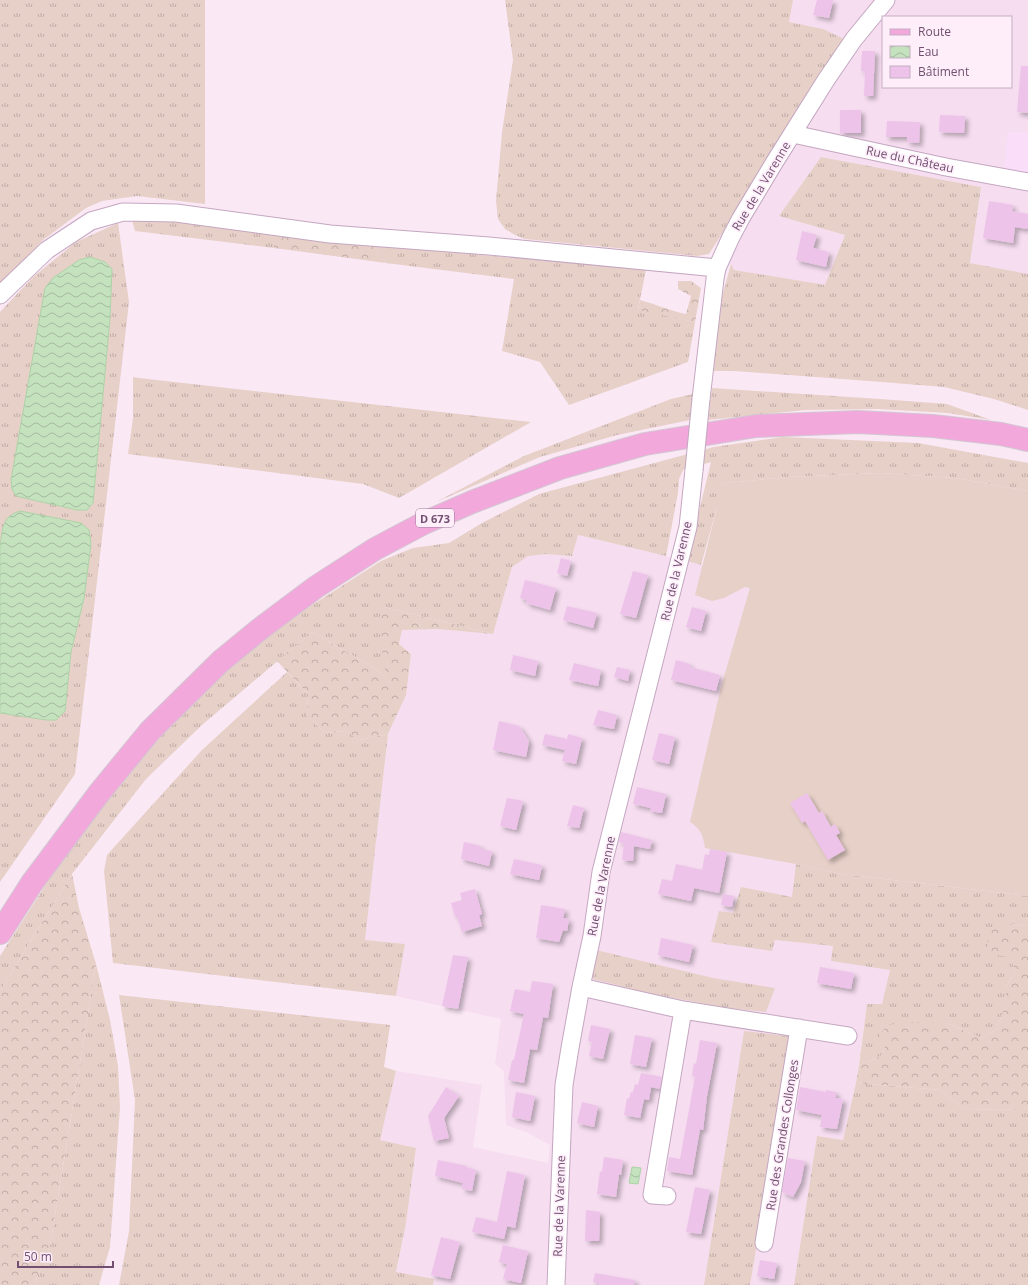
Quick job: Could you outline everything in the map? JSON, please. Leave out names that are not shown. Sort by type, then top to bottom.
[{"type":"main road","name":"D 673","points":[[0,933],[32,883],[100,792],[150,731],[221,661],[260,629],[316,587],[375,549],[424,523],[472,502],[560,468],[645,444],[756,426],[858,422],[933,426],[1001,434],[1028,440]]},
{"type":"street","name":"Rue de la Varenne","points":[[556,1285],[564,1085],[581,987],[592,936],[602,872],[688,527],[701,399],[717,268],[728,242],[741,218],[826,80],[854,39],[886,0]]},
{"type":"street","name":"Rue du Château","points":[[793,134],[1028,182]]},
{"type":"street","points":[[0,295],[47,250],[91,221],[123,212],[176,212],[330,234],[489,246],[717,268]]},
{"type":"street","points":[[581,987],[683,1010],[848,1036]]},
{"type":"street","points":[[667,1196],[652,1194],[683,1010]]},
{"type":"street","name":"Rue des Grandes Collonges","points":[[764,1243],[799,1028]]},
{"type":"shaded area","points":[[793,0],[1028,0],[1028,133],[1008,132],[1028,175],[1028,274],[970,263],[981,187],[821,157],[780,216],[845,235],[825,286],[734,270],[717,242],[779,144],[823,29],[789,22]]},
{"type":"shaded area","points":[[1008,132],[1028,133],[1028,175],[1004,170]]},
{"type":"shaded area","points":[[577,535],[744,576],[886,867],[733,914],[720,911],[772,951],[774,940],[834,946],[831,961],[891,970],[882,1004],[867,1004],[856,1083],[843,1140],[817,1136],[794,1285],[750,1285],[791,1046],[744,1031],[704,1285],[433,1285],[434,1279],[396,1273],[406,1223],[416,1148],[380,1140],[396,1071],[482,1085],[473,1147],[548,1163],[550,1145],[526,1132],[506,1125],[504,1071],[495,1064],[501,1019],[396,996],[405,944],[365,940],[388,734],[406,695],[410,663],[411,654],[399,644],[402,630],[437,629],[493,634],[512,567],[528,555],[545,554],[571,556]]},
{"type":"green space","points":[[0,0],[205,0],[205,204],[137,196],[102,201],[86,208],[43,240],[0,285]]},
{"type":"green space","points":[[505,0],[793,0],[789,22],[823,29],[844,39],[709,254],[697,256],[525,239],[505,229],[498,219],[496,201],[502,132],[513,60]]},
{"type":"green space","points":[[821,157],[981,187],[970,263],[1028,274],[1028,410],[994,399],[944,387],[734,371],[714,371],[717,315],[731,264],[734,270],[825,285],[845,235],[779,216]]},
{"type":"green space","points":[[132,220],[175,220],[274,234],[274,248],[135,231]]},
{"type":"green space","points":[[118,223],[129,302],[75,774],[0,882],[0,713],[56,720],[65,711],[71,652],[84,598],[5,522],[0,546],[0,312],[33,277],[76,242]],"holes":[[[112,269],[110,318],[93,503],[87,510],[77,510]]]},
{"type":"green space","points":[[274,234],[373,245],[386,263],[274,248]]},
{"type":"green space","points":[[373,245],[646,270],[638,309],[695,322],[688,362],[569,405],[540,362],[502,351],[514,279],[386,263]]},
{"type":"green space","points":[[678,281],[691,281],[701,288],[695,322],[638,310],[640,300],[686,314],[691,296],[678,289]]},
{"type":"green space","points":[[133,377],[531,422],[399,498],[363,484],[128,454],[133,418]]},
{"type":"green space","points":[[712,388],[947,404],[991,420],[948,413],[877,409],[805,410],[708,420]]},
{"type":"green space","points":[[693,394],[690,420],[617,435],[540,457],[436,502],[524,456],[671,399]]},
{"type":"green space","points":[[783,437],[918,443],[1028,463],[1028,491],[955,478],[880,473],[787,477],[718,484],[717,507],[701,565],[687,561],[711,462],[683,470],[679,479],[678,493],[666,556],[578,535],[572,556],[545,554],[528,556],[512,567],[493,634],[384,607],[386,677],[369,665],[312,632],[202,725],[146,779],[72,874],[0,991],[0,956],[52,875],[138,759],[231,667],[290,619],[381,561],[413,548],[449,543],[482,523],[539,494],[714,447]]},
{"type":"green space","points":[[880,473],[955,478],[1028,491],[1028,896],[841,874],[796,864],[705,848],[701,833],[697,827],[690,822],[721,687],[750,588],[745,587],[724,598],[712,601],[695,595],[717,507],[717,484],[787,477]]},
{"type":"green space","points":[[384,607],[493,634],[437,629],[402,630],[399,644],[411,654],[406,695],[388,734],[359,740],[346,731],[325,733],[307,716],[308,694],[277,661],[312,632],[369,665],[386,677],[378,620]]},
{"type":"green space","points":[[287,672],[308,694],[307,716],[325,733],[346,731],[359,740],[388,734],[365,940],[405,944],[396,996],[113,963],[104,871],[107,855],[202,750]]},
{"type":"green space","points":[[796,864],[841,874],[1028,896],[1028,926],[1012,924],[1012,958],[1015,972],[1006,987],[1006,1004],[996,1030],[981,1038],[947,1023],[885,1047],[881,1056],[859,1065],[867,1004],[882,1004],[890,970],[831,961],[833,946],[775,940],[772,951],[711,942],[719,911],[733,913],[741,887],[792,897]]},
{"type":"green space","points":[[72,874],[79,908],[96,964],[50,1246],[34,1285],[0,1285],[0,991]]},
{"type":"green space","points":[[1012,924],[1028,926],[1028,1107],[1022,1110],[964,1109],[940,1090],[856,1083],[859,1065],[881,1056],[885,1047],[879,1035],[888,1025],[908,1022],[947,1023],[981,1038],[996,1030],[1006,1004],[1006,987],[1015,972],[1012,958],[987,953],[988,931]]},
{"type":"green space","points":[[596,950],[713,978],[775,988],[766,1012],[728,1008],[652,994],[593,979],[592,969]]},
{"type":"green space","points":[[96,964],[110,1020],[118,1066],[120,1107],[110,1247],[99,1285],[34,1285],[50,1246]]},
{"type":"green space","points":[[119,995],[390,1025],[384,1067],[396,1071],[380,1140],[416,1148],[406,1223],[396,1272],[434,1279],[433,1285],[119,1285],[129,1231],[135,1100]]},
{"type":"green space","points":[[744,1031],[788,1036],[791,1046],[750,1285],[704,1285]]},
{"type":"green space","points":[[856,1083],[940,1090],[964,1109],[1022,1110],[1028,1107],[1028,1285],[794,1285],[817,1136],[843,1140]]},
{"type":"water","points":[[90,257],[105,262],[112,269],[110,318],[93,503],[87,510],[77,510],[16,496],[12,489],[11,480],[45,288],[53,278],[79,260]]},
{"type":"water","points":[[20,511],[81,523],[89,530],[91,544],[84,598],[71,652],[65,711],[56,720],[0,713],[0,546],[6,520]]},
{"type":"water","points":[[632,1167],[641,1168],[638,1184],[629,1183]]},
{"type":"building","points":[[817,0],[833,0],[829,18],[813,15]]},
{"type":"building","points":[[862,51],[875,51],[873,96],[864,96],[865,71],[861,71]]},
{"type":"building","points":[[1021,66],[1028,66],[1028,113],[1017,112]]},
{"type":"building","points":[[840,110],[861,110],[861,133],[840,133]]},
{"type":"building","points":[[940,115],[965,116],[964,133],[939,132]]},
{"type":"building","points":[[887,121],[920,122],[919,143],[907,142],[907,137],[886,137]]},
{"type":"building","points":[[989,201],[1013,205],[1012,211],[1028,214],[1028,229],[1015,227],[1013,243],[983,238]]},
{"type":"building","points":[[802,231],[817,235],[813,248],[829,252],[826,267],[796,260]]},
{"type":"building","points":[[561,558],[571,561],[567,576],[557,573]]},
{"type":"building","points":[[633,571],[648,575],[636,618],[620,614]]},
{"type":"building","points":[[525,580],[556,588],[550,610],[526,603],[527,600],[520,598]]},
{"type":"building","points":[[567,606],[597,613],[593,628],[563,620]]},
{"type":"building","points":[[692,607],[706,611],[701,631],[686,627]]},
{"type":"building","points":[[513,655],[538,661],[535,676],[510,670]]},
{"type":"building","points":[[676,660],[690,664],[690,667],[720,675],[716,691],[671,680]]},
{"type":"building","points":[[574,663],[601,670],[598,686],[569,680]]},
{"type":"building","points":[[617,667],[630,670],[628,681],[614,677]]},
{"type":"building","points":[[598,710],[617,715],[614,729],[593,725]]},
{"type":"building","points":[[499,721],[519,726],[529,741],[526,757],[493,750]]},
{"type":"building","points":[[659,733],[675,737],[669,764],[652,760]]},
{"type":"building","points":[[545,734],[567,739],[568,734],[582,738],[576,764],[562,761],[565,750],[542,745]]},
{"type":"building","points":[[637,787],[666,794],[662,813],[650,811],[651,808],[633,804]]},
{"type":"building","points":[[807,793],[819,813],[822,811],[831,827],[835,824],[840,833],[836,835],[845,850],[828,860],[805,821],[802,823],[790,803]]},
{"type":"building","points":[[507,798],[523,801],[516,830],[500,826]]},
{"type":"building","points":[[573,805],[584,808],[579,828],[567,826]]},
{"type":"building","points":[[621,832],[652,840],[650,849],[634,846],[633,861],[622,860],[624,844],[619,842]]},
{"type":"building","points":[[464,842],[481,846],[481,849],[492,851],[489,866],[461,859]]},
{"type":"building","points":[[710,849],[727,852],[719,893],[694,888],[691,901],[658,894],[662,879],[672,881],[676,864],[702,870],[705,854],[709,855]]},
{"type":"building","points":[[514,859],[542,865],[539,880],[510,874]]},
{"type":"building","points":[[475,889],[482,914],[479,915],[482,926],[462,932],[451,903],[462,900],[460,893]]},
{"type":"building","points":[[723,894],[734,896],[732,907],[721,905]]},
{"type":"building","points":[[541,905],[565,909],[563,918],[569,919],[567,931],[563,930],[559,942],[536,938]]},
{"type":"building","points":[[661,938],[693,945],[689,962],[658,955]]},
{"type":"building","points":[[453,955],[468,957],[458,1009],[442,1006]]},
{"type":"building","points":[[820,967],[854,973],[851,989],[817,983]]},
{"type":"building","points":[[532,981],[553,984],[548,1018],[543,1017],[537,1050],[530,1049],[524,1083],[508,1080],[524,1014],[510,1011],[515,989],[530,992]]},
{"type":"building","points":[[591,1025],[610,1029],[603,1059],[589,1056],[592,1042],[588,1041]]},
{"type":"building","points":[[635,1035],[652,1038],[646,1067],[630,1064]]},
{"type":"building","points":[[700,1040],[717,1043],[707,1096],[703,1130],[700,1129],[692,1175],[667,1171],[669,1157],[680,1159],[695,1077],[692,1076],[694,1063],[696,1064]]},
{"type":"building","points":[[641,1073],[662,1077],[660,1089],[651,1087],[649,1100],[644,1099],[640,1118],[624,1115],[627,1098],[629,1099],[631,1092],[633,1092],[635,1084],[638,1085]]},
{"type":"building","points":[[446,1087],[459,1096],[444,1118],[449,1138],[434,1141],[428,1116]]},
{"type":"building","points":[[800,1087],[826,1092],[826,1090],[836,1092],[836,1098],[843,1099],[837,1129],[820,1127],[822,1115],[796,1110]]},
{"type":"building","points":[[516,1092],[535,1096],[530,1121],[512,1117]]},
{"type":"building","points":[[582,1102],[598,1106],[594,1127],[577,1123]]},
{"type":"building","points":[[604,1157],[623,1160],[621,1175],[619,1174],[616,1197],[597,1194],[600,1171],[602,1172]]},
{"type":"building","points":[[788,1158],[805,1161],[801,1182],[793,1197],[782,1192]]},
{"type":"building","points":[[438,1160],[467,1166],[466,1167],[476,1170],[472,1191],[462,1189],[463,1183],[435,1176]]},
{"type":"building","points":[[507,1171],[525,1175],[515,1228],[507,1226],[504,1239],[472,1232],[476,1217],[497,1222]]},
{"type":"building","points":[[695,1187],[710,1190],[701,1234],[686,1232]]},
{"type":"building","points":[[586,1210],[600,1212],[599,1241],[585,1241]]},
{"type":"building","points":[[441,1237],[460,1242],[450,1279],[431,1275]]},
{"type":"building","points":[[503,1245],[528,1251],[521,1283],[503,1279],[507,1264],[499,1262]]},
{"type":"building","points":[[760,1260],[777,1263],[774,1279],[757,1276]]},
{"type":"building","points":[[595,1273],[635,1280],[634,1285],[598,1285],[598,1283],[593,1282]]}]
